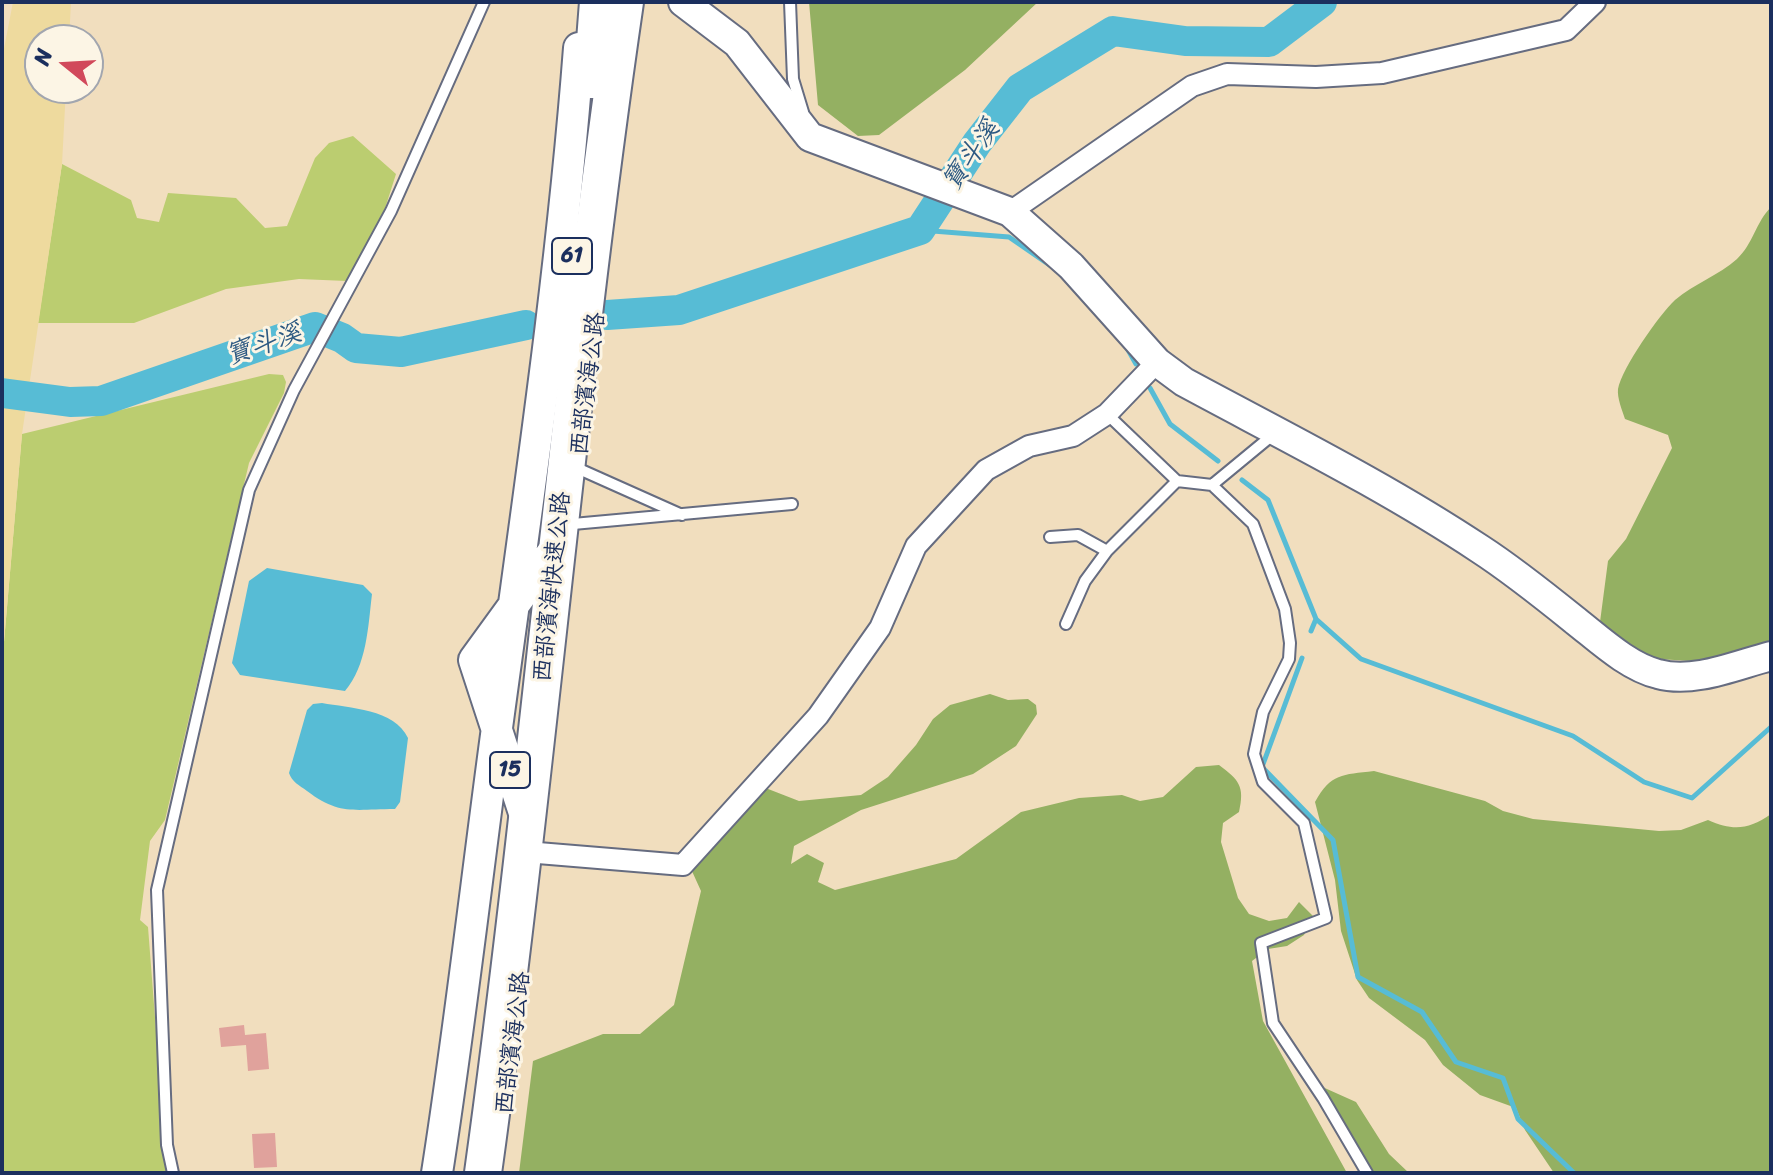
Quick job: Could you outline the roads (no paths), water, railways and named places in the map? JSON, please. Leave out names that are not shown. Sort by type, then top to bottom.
[{"type":"highway","name":"西部濱海快速公路","points":[[598,2],[599,115]]},
{"type":"highway","name":"西部濱海快速公路","points":[[460,1173],[564,400],[599,115],[625,2]]},
{"type":"highway","name":"西部濱海快速公路","points":[[483,1173],[541,699],[564,400]]},
{"type":"main road","name":"西部濱海公路","points":[[437,1173],[542,398],[574,109],[582,2]]},
{"type":"main road","name":"西部濱海公路","points":[[498,1173],[538,853],[474,660],[573,524],[640,2]]},
{"type":"street","points":[[683,2],[737,43],[810,137],[1007,211],[1071,266],[1157,362],[1184,382],[1398,497],[1483,551],[1607,646],[1655,674],[1674,678],[1707,673],[1771,656]]},
{"type":"street","points":[[1007,211],[1192,86],[1227,74],[1316,77],[1382,73],[1566,30],[1595,2]]},
{"type":"street","points":[[538,853],[683,865],[818,716],[880,628],[916,546],[986,470],[1029,446],[1073,436],[1107,414],[1157,362]]},
{"type":"lane","points":[[173,1173],[167,1145],[157,890],[249,490],[294,390],[391,211],[484,2]]},
{"type":"lane","points":[[790,2],[793,79],[810,137]]},
{"type":"lane","points":[[1107,414],[1177,481],[1212,485],[1253,524],[1285,609],[1289,659],[1263,712],[1254,754],[1263,782],[1304,823],[1326,918],[1261,943],[1273,1023],[1323,1098],[1367,1173]]},
{"type":"lane","points":[[1212,485],[1277,432]]},
{"type":"lane","points":[[579,469],[684,516]]},
{"type":"lane","points":[[1066,624],[1085,581],[1107,551],[1177,481]]},
{"type":"lane","points":[[573,524],[792,504]]},
{"type":"lane","points":[[1050,537],[1078,535],[1107,551]]},
{"type":"water","points":[[267,568],[363,585],[372,594],[362,658],[345,691],[240,675],[232,663],[249,581]]},
{"type":"water","points":[[313,704],[370,712],[402,728],[408,738],[400,802],[395,809],[339,808],[319,799],[292,779],[289,773],[307,710]]},
{"type":"waterway","name":"寶斗溪","points":[[607,315],[679,310],[920,230],[977,143],[1020,88],[1113,31],[1185,41],[1269,42],[1322,2]]},
{"type":"waterway","points":[[920,230],[1009,237],[1051,266]]},
{"type":"waterway","name":"寶斗溪","points":[[2,393],[70,402],[101,401],[315,327],[342,338],[356,348],[401,352],[526,325]]},
{"type":"waterway","points":[[1127,348],[1136,364]]},
{"type":"waterway","points":[[1150,388],[1170,424],[1218,461]]},
{"type":"waterway","points":[[1242,480],[1268,500],[1316,619],[1361,659],[1573,736],[1644,782],[1692,798],[1771,727]]},
{"type":"waterway","points":[[1311,631],[1316,619]]},
{"type":"waterway","points":[[1302,658],[1262,767],[1333,840],[1358,977],[1422,1012],[1456,1062],[1503,1078],[1518,1119],[1574,1173]]}]
